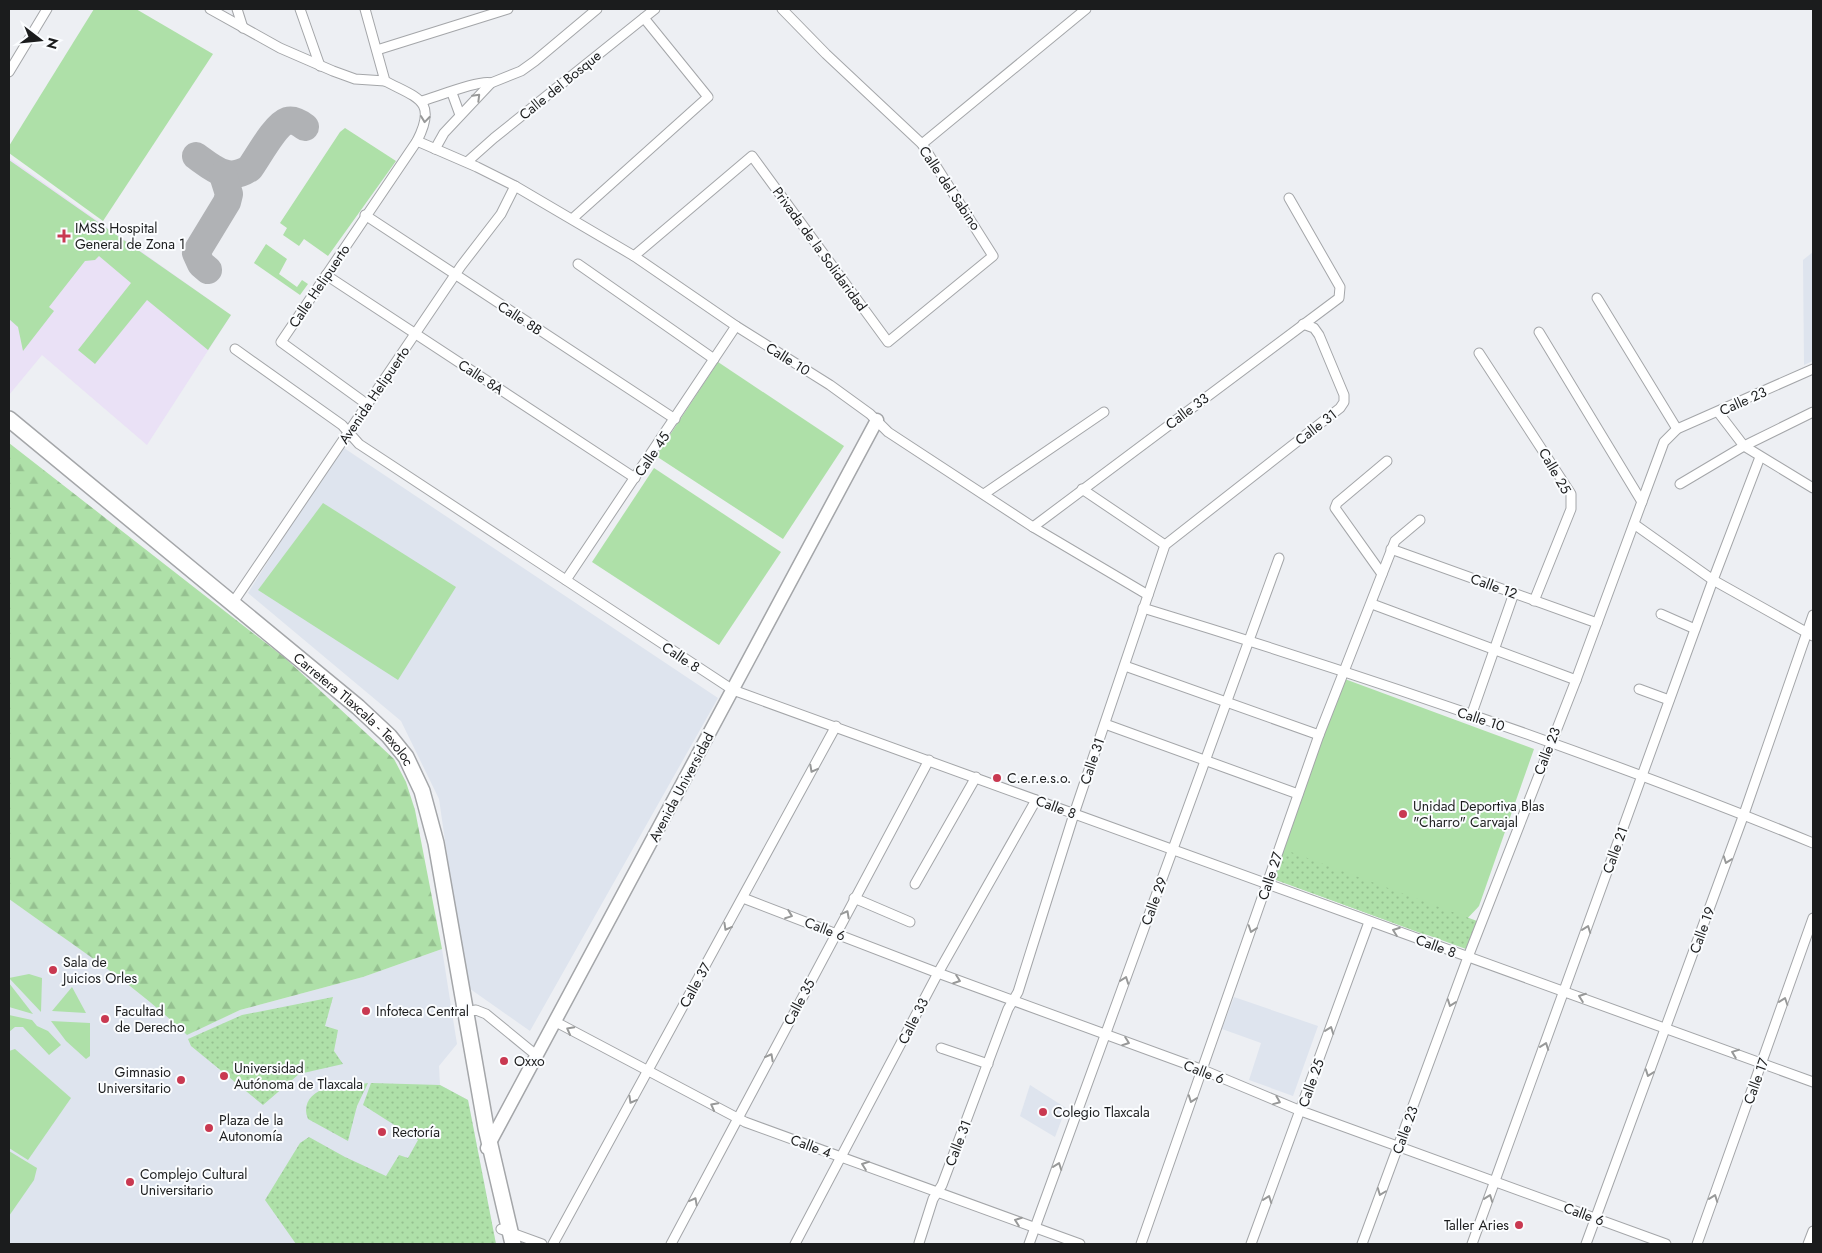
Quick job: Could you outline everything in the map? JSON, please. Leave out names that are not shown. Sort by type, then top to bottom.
[{"type":"main road","name":"Carretera Tlaxcala - Texoloc","points":[[9,419],[358,707],[389,736],[410,764],[422,791],[436,843],[487,1141],[507,1237]]},
{"type":"street","points":[[9,72],[47,9]]},
{"type":"street","points":[[210,9],[243,28],[320,66],[355,79],[385,81],[414,94],[422,101],[452,93],[481,81],[491,83]]},
{"type":"street","points":[[237,9],[243,28]]},
{"type":"street","points":[[300,9],[320,66]]},
{"type":"street","points":[[366,9],[385,81]]},
{"type":"street","points":[[377,50],[508,9]]},
{"type":"street","points":[[435,149],[444,133],[460,114],[491,83],[521,71],[535,62],[597,9]]},
{"type":"street","name":"Calle del Bosque","points":[[467,162],[494,138],[655,9]]},
{"type":"street","name":"Calle del Sabino","points":[[782,9],[826,54],[922,144],[993,256],[888,342]]},
{"type":"street","points":[[922,144],[1086,9]]},
{"type":"street","points":[[572,219],[708,97],[644,18]]},
{"type":"street","points":[[452,93],[460,114]]},
{"type":"street","name":"Calle Helipuerto","points":[[368,405],[281,342],[417,141],[426,119],[422,101]]},
{"type":"street","name":"Calle 10","points":[[417,141],[467,162],[515,186],[634,256],[736,326],[830,385],[876,420],[888,432],[1033,527],[1148,595]]},
{"type":"street","name":"Privada de la Solidaridad","points":[[634,256],[752,156],[888,342]]},
{"type":"street","name":"Avenida Helipuerto","points":[[232,604],[455,276],[501,214],[515,186]]},
{"type":"street","name":"Calle 33","points":[[1033,527],[1336,301],[1340,294],[1340,287],[1289,198]]},
{"type":"street","name":"Calle 8B","points":[[365,216],[675,419]]},
{"type":"street","points":[[578,264],[714,359]]},
{"type":"street","name":"Calle 8A","points":[[326,275],[636,478]]},
{"type":"street","points":[[1598,298],[1677,429]]},
{"type":"street","name":"Calle 31","points":[[919,1243],[933,1199],[938,1192],[1013,1000],[1165,545],[1340,408],[1344,402],[1344,395],[1319,335],[1314,328],[1303,324]]},
{"type":"street","name":"Calle 45","points":[[566,580],[736,326]]},
{"type":"street","points":[[1539,332],[1642,502]]},
{"type":"street","name":"Calle 8","points":[[235,349],[350,433],[359,444],[733,690],[1172,850],[1268,883],[1369,922],[1666,1027],[1813,1082]]},
{"type":"street","name":"Calle 25","points":[[1479,353],[1571,494],[1572,510],[1534,600]]},
{"type":"street","name":"Calle 23","points":[[1362,1244],[1468,957],[1550,742],[1576,680],[1664,442],[1677,429],[1813,369]]},
{"type":"street","points":[[984,494],[1104,412]]},
{"type":"street","points":[[1718,412],[1744,446],[1813,488]]},
{"type":"street","points":[[1680,484],[1744,446],[1813,412]]},
{"type":"street","name":"Avenida Universidad","points":[[487,1141],[536,1055],[733,690],[876,420]]},
{"type":"street","name":"Calle 21","points":[[1472,1244],[1669,700],[1760,457]]},
{"type":"street","points":[[1382,574],[1335,508],[1337,503],[1387,461]]},
{"type":"street","points":[[1082,489],[1165,545]]},
{"type":"street","name":"Calle 27","points":[[1141,1244],[1319,735],[1372,604],[1395,541],[1420,520]]},
{"type":"street","points":[[1634,524],[1713,580],[1810,634]]},
{"type":"street","name":"Calle 12","points":[[1392,549],[1597,623]]},
{"type":"street","name":"Calle 29","points":[[1029,1244],[1279,558]]},
{"type":"street","points":[[1471,716],[1514,593]]},
{"type":"street","points":[[1372,604],[1576,680]]},
{"type":"street","name":"Calle 10","points":[[1143,608],[1248,640],[1550,742],[1744,814],[1813,843]]},
{"type":"street","points":[[1661,614],[1695,629]]},
{"type":"street","name":"Calle 19","points":[[1586,1244],[1810,634],[1813,615]]},
{"type":"street","points":[[1125,666],[1319,735]]},
{"type":"street","points":[[1639,689],[1669,700]]},
{"type":"street","points":[[1105,724],[1298,794]]},
{"type":"street","name":"Calle 37","points":[[553,1244],[836,726]]},
{"type":"street","name":"Calle 35","points":[[671,1244],[929,760]]},
{"type":"street","points":[[915,884],[976,777]]},
{"type":"street","name":"Calle 33","points":[[795,1244],[938,973],[1036,800]]},
{"type":"street","name":"Calle 6","points":[[743,898],[938,973],[1203,1070],[1399,1147],[1666,1244]]},
{"type":"street","points":[[854,898],[910,922]]},
{"type":"street","name":"Calle 17","points":[[1697,1244],[1813,918]]},
{"type":"street","name":"Calle 25","points":[[1251,1244],[1369,922]]},
{"type":"street","points":[[466,1012],[476,1010],[486,1014],[536,1055]]},
{"type":"street","name":"Calle 4","points":[[554,1021],[737,1118],[1080,1244]]},
{"type":"street","points":[[941,1048],[988,1064]]},
{"type":"street","points":[[1808,1244],[1813,1231]]},
{"type":"street","points":[[507,1237],[542,1244]]},
{"type":"shaded area","name":"IMSS Hospital General de Zona 1","points":[[9,158],[231,315],[147,445],[42,355],[9,395]]},
{"type":"shaded area","points":[[1813,252],[1813,361],[1804,365],[1803,260]]},
{"type":"shaded area","points":[[341,446],[718,698],[530,1031],[466,986],[439,799],[401,721],[248,593]]},
{"type":"shaded area","name":"Universidad Autónoma de Tlaxcala","points":[[9,899],[124,980],[165,1013],[187,1034],[240,1010],[363,977],[442,949],[457,1044],[439,1066],[440,1085],[468,1100],[496,1244],[9,1244]]},
{"type":"shaded area","points":[[1234,997],[1318,1026],[1293,1096],[1249,1080],[1261,1043],[1222,1029]]},
{"type":"shaded area","name":"Colegio Tlaxcala","points":[[1030,1085],[1066,1108],[1055,1137],[1020,1116]]},
{"type":"green space","points":[[94,9],[136,9],[213,54],[103,221],[9,153],[9,146]]},
{"type":"green space","points":[[345,128],[396,161],[328,256],[304,239],[299,246],[283,235],[287,228],[280,223],[340,132]]},
{"type":"green space","points":[[9,160],[231,315],[208,350],[147,300],[95,364],[78,350],[131,283],[99,256],[95,260],[85,261],[49,307],[54,311],[23,351],[18,327],[9,319]]},
{"type":"green space","points":[[266,244],[287,259],[279,274],[297,287],[302,280],[308,284],[300,295],[254,263]]},
{"type":"green space","points":[[718,362],[844,446],[783,539],[656,456]]},
{"type":"green space","points":[[9,443],[285,658],[394,759],[406,782],[415,810],[442,949],[363,977],[240,1010],[187,1035],[123,981],[9,899]]},
{"type":"green space","points":[[654,468],[781,552],[719,645],[592,562]]},
{"type":"green space","points":[[323,503],[456,587],[398,680],[258,590]]},
{"type":"green space","name":"Unidad Deportiva Blas \"Charro\" Carvajal","points":[[1342,678],[1534,749],[1479,906],[1461,924],[1447,932],[1432,935],[1423,934],[1272,878]]},
{"type":"green space","points":[[1283,849],[1477,921],[1466,949],[1273,879]]},
{"type":"green space","points":[[29,974],[42,978],[41,1012],[9,978]]},
{"type":"green space","points":[[9,983],[33,1014],[9,1007]]},
{"type":"green space","points":[[72,987],[86,1013],[52,1011]]},
{"type":"green space","points":[[333,997],[325,1026],[338,1030],[334,1051],[343,1064],[299,1074],[263,1105],[191,1046],[188,1039],[242,1015]]},
{"type":"green space","points":[[9,1015],[32,1020],[37,1026],[48,1031],[61,1045],[49,1055],[23,1027],[15,1027],[9,1032]]},
{"type":"green space","points":[[51,1021],[90,1023],[90,1056],[86,1059],[66,1041]]},
{"type":"green space","points":[[15,1049],[71,1098],[28,1160],[9,1148],[9,1051]]},
{"type":"green space","points":[[368,1083],[357,1106],[348,1141],[308,1119],[306,1106],[309,1099],[319,1091]]},
{"type":"green space","points":[[371,1083],[440,1085],[468,1100],[496,1244],[296,1244],[265,1200],[300,1143],[309,1137],[345,1157],[386,1176],[399,1155],[408,1158],[418,1140],[363,1105]]},
{"type":"green space","points":[[9,1151],[37,1168],[34,1180],[9,1216]]},
{"type":"taxiway","points":[[196,156],[215,169],[228,174],[235,174],[250,168],[277,128],[282,124],[292,121],[305,127]]},
{"type":"taxiway","points":[[208,270],[201,264],[196,253],[227,202],[229,194],[223,175]]},
{"type":"place","name":"IMSS Hospital General de Zona 1","points":[[64,236]]},
{"type":"place","name":"C.e.r.e.s.o.","points":[[997,778]]},
{"type":"place","name":"Unidad Deportiva Blas \"Charro\" Carvajal","points":[[1403,814]]},
{"type":"place","name":"Sala de Juicios Orles","points":[[53,970]]},
{"type":"place","name":"Infoteca Central","points":[[366,1011]]},
{"type":"place","name":"Facultad de Derecho","points":[[105,1019]]},
{"type":"place","name":"Oxxo","points":[[504,1061]]},
{"type":"place","name":"Universidad Autónoma de Tlaxcala","points":[[224,1076]]},
{"type":"place","name":"Gimnasio Universitario","points":[[181,1080]]},
{"type":"place","name":"Colegio Tlaxcala","points":[[1043,1112]]},
{"type":"place","name":"Plaza de la Autonomía","points":[[209,1128]]},
{"type":"place","name":"Rectoría","points":[[382,1132]]},
{"type":"place","name":"Complejo Cultural Universitario","points":[[130,1182]]},
{"type":"place","name":"Taller Aries","points":[[1519,1225]]}]
